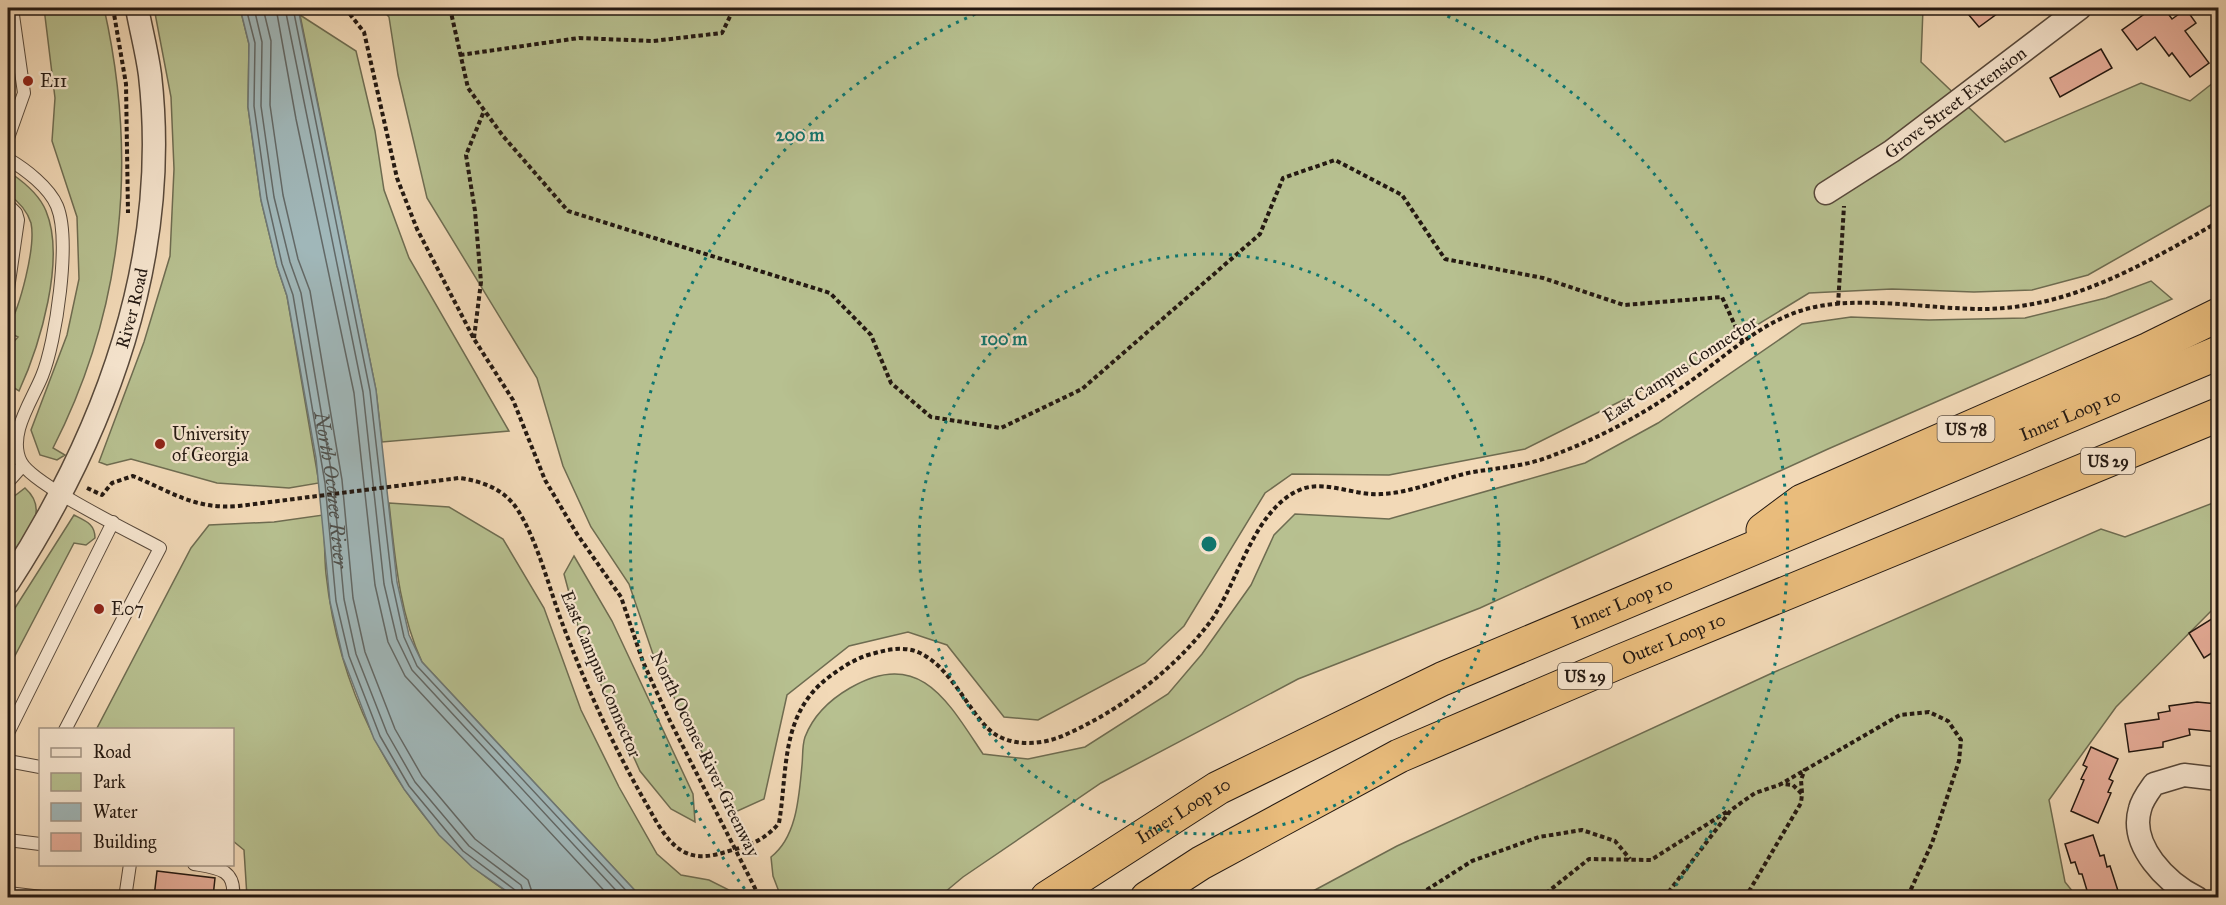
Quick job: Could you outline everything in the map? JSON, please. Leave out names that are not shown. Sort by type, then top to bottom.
[{"type":"highway","name":"US 78","points":[[1724,559],[1802,501],[2150,349],[2218,315]]},
{"type":"highway","name":"Inner Loop 10","points":[[1047,897],[1218,788],[1442,679],[2218,353]]},
{"type":"highway","name":"Outer Loop 10","points":[[1147,897],[1201,863],[1398,756],[1621,661],[2218,415]]},
{"type":"highway","points":[[2176,433],[2218,429]]},
{"type":"street","name":"River Road","points":[[8,583],[62,493],[105,397],[132,317],[145,258],[151,193],[153,131],[150,75],[137,8]]},
{"type":"street","name":"Grove Street Extension","points":[[1826,193],[1892,151],[2080,8]]},
{"type":"street","points":[[2197,897],[2183,891],[2159,870],[2140,838],[2140,809],[2154,784],[2184,775],[2218,779]]},
{"type":"lane","points":[[8,138],[24,93],[12,8]]},
{"type":"lane","points":[[8,159],[41,185],[56,205],[61,232],[62,266],[52,340],[43,375],[25,414],[17,442],[23,465],[62,493],[160,548],[66,728]]},
{"type":"lane","points":[[8,206],[16,213],[18,220],[8,289]]},
{"type":"lane","points":[[8,482],[23,465]]},
{"type":"lane","points":[[8,733],[113,522]]},
{"type":"lane","points":[[8,761],[39,767]]},
{"type":"lane","points":[[8,840],[39,844]]},
{"type":"lane","points":[[125,897],[130,866]]},
{"type":"lane","points":[[209,866],[227,873],[235,885],[233,897]]},
{"type":"lane","points":[[8,893],[50,897]]},
{"type":"path","points":[[113,8],[126,84],[128,222]]},
{"type":"path","name":"North Oconee River Greenway","points":[[345,8],[364,33],[391,154],[408,208],[474,339],[513,400],[545,480],[558,505],[621,597],[643,662],[670,721],[759,897]]},
{"type":"path","points":[[450,8],[468,88],[502,136],[568,211],[830,293],[871,335],[891,383],[931,417],[1001,428],[1082,388],[1260,234],[1282,178],[1335,160],[1402,195],[1445,259],[1543,278],[1624,304],[1722,297],[1743,343]]},
{"type":"path","points":[[460,55],[579,38],[653,41],[722,33],[734,8]]},
{"type":"path","points":[[474,339],[481,282],[475,211],[466,155],[484,111]]},
{"type":"path","points":[[1838,305],[1845,181]]},
{"type":"path","name":"East Campus Connector","points":[[87,488],[102,495],[111,483],[133,476],[188,502],[208,507],[227,507],[459,478],[482,482],[507,497],[524,522],[583,675],[619,756],[669,839],[683,852],[701,857],[736,849],[763,837],[778,823],[791,736],[797,712],[807,697],[840,668],[860,658],[885,650],[909,647],[929,657],[952,679],[990,732],[1004,739],[1044,743],[1068,734],[1101,715],[1152,682],[1174,664],[1209,624],[1265,521],[1279,502],[1290,494],[1317,486],[1364,494],[1388,494],[1462,475],[1541,460],[1625,426],[1743,343],[1799,311],[1838,305],[1989,309],[2064,298],[2143,265],[2218,222]]},
{"type":"path","points":[[1540,897],[1589,859],[1651,860],[1755,793],[1779,785],[1900,715],[1929,712],[1948,721],[1961,740],[1959,761],[1932,843],[1907,897]]},
{"type":"path","points":[[1745,897],[1801,803],[1801,780],[1805,768]]},
{"type":"path","points":[[1779,785],[1793,785],[1802,794]]},
{"type":"path","points":[[1664,897],[1731,810]]},
{"type":"path","points":[[1414,897],[1472,861],[1539,837],[1582,830],[1615,841],[1630,859]]},
{"type":"green space","points":[[44,8],[104,8],[114,65],[120,121],[122,177],[118,232],[109,288],[96,342],[77,395],[53,448],[65,455],[57,460],[40,455],[31,430],[67,335],[79,279],[77,217],[52,141],[55,98]]},
{"type":"green space","points":[[154,8],[240,8],[249,44],[248,107],[261,200],[277,266],[287,296],[319,483],[289,488],[217,483],[131,459],[107,465],[99,462],[144,342],[170,256],[174,169],[171,97]]},
{"type":"green space","points":[[381,8],[1923,8],[1921,62],[2005,142],[2141,83],[2190,101],[2218,79],[2218,201],[2088,275],[2032,290],[1974,292],[1892,289],[1809,293],[1685,369],[1525,449],[1389,475],[1292,474],[1265,493],[1184,626],[1145,663],[1038,720],[1004,717],[947,645],[908,632],[849,646],[787,695],[764,799],[733,813],[655,660],[629,584],[591,527],[563,466],[537,378],[427,198],[398,75],[389,17]]},
{"type":"green space","points":[[300,15],[356,51],[375,131],[384,190],[409,258],[509,431],[382,442],[376,390]]},
{"type":"green space","points":[[12,174],[32,190],[43,205],[51,231],[53,253],[48,302],[35,350],[19,391],[8,384],[8,348],[18,337],[10,333],[8,328],[26,277],[32,234],[27,214],[8,194],[8,175]]},
{"type":"green space","points":[[2151,281],[2172,299],[1828,449],[1480,608],[1298,679],[1101,783],[963,877],[939,897],[781,897],[773,876],[771,857],[786,839],[795,815],[800,790],[803,747],[808,729],[836,697],[874,677],[895,674],[914,677],[930,686],[944,699],[983,754],[1028,759],[1085,747],[1168,694],[1202,654],[1251,585],[1274,535],[1295,514],[1389,519],[1585,463],[1658,423],[1802,324],[1851,317],[1929,320],[2025,318],[2106,298]]},
{"type":"green space","points":[[25,488],[33,497],[36,515],[28,533],[8,559],[8,501]]},
{"type":"green space","points":[[2218,501],[2218,604],[2116,707],[2049,800],[2065,882],[2077,897],[1300,898],[1397,846],[1770,674],[2101,529],[2125,537]]},
{"type":"green space","points":[[389,503],[449,507],[503,539],[544,608],[581,710],[619,787],[657,854],[681,875],[709,880],[735,893],[737,897],[641,897],[422,662],[403,604]]},
{"type":"green space","points":[[74,515],[92,526],[95,538],[86,545],[74,543],[8,669],[8,619]]},
{"type":"green space","points":[[323,515],[326,574],[332,615],[355,695],[372,733],[415,804],[441,836],[476,869],[515,897],[247,897],[244,850],[234,842],[234,728],[97,728],[191,548],[209,525],[274,522]]},
{"type":"green space","points":[[574,556],[612,621],[693,794],[695,822],[671,809],[640,771],[583,645],[564,574]]},
{"type":"water","name":"North Oconee River","points":[[240,8],[298,8],[376,390],[397,582],[409,635],[422,662],[641,897],[515,897],[472,867],[439,835],[404,789],[374,739],[343,658],[330,602],[316,458],[287,296],[277,266],[261,200],[248,107],[249,44]]},
{"type":"building","points":[[1963,8],[2005,8],[1979,27]]},
{"type":"building","points":[[2153,8],[2164,8],[2172,19],[2186,9],[2196,23],[2185,31],[2209,63],[2190,77],[2172,53],[2169,56],[2155,37],[2137,50],[2122,30]]},
{"type":"building","points":[[2101,49],[2112,68],[2060,97],[2050,78]]},
{"type":"building","points":[[2218,615],[2218,649],[2204,658],[2189,633]]},
{"type":"building","points":[[2197,702],[2218,704],[2218,732],[2189,729],[2190,735],[2163,742],[2163,747],[2129,752],[2125,724],[2159,719],[2158,713],[2170,711],[2169,706]]},
{"type":"building","points":[[2091,747],[2118,759],[2109,779],[2113,781],[2108,792],[2111,793],[2098,823],[2071,811],[2084,780],[2081,779],[2087,767],[2083,765]]},
{"type":"building","points":[[2093,835],[2100,856],[2104,855],[2107,867],[2110,866],[2120,897],[2089,897],[2082,874],[2079,874],[2075,862],[2071,863],[2065,844]]},
{"type":"building","points":[[157,871],[215,878],[213,897],[154,897]]},
{"type":"place","name":"E11","points":[[28,81]]},
{"type":"place","name":"University of Georgia","points":[[160,444]]},
{"type":"place","name":"E07","points":[[99,609]]}]
